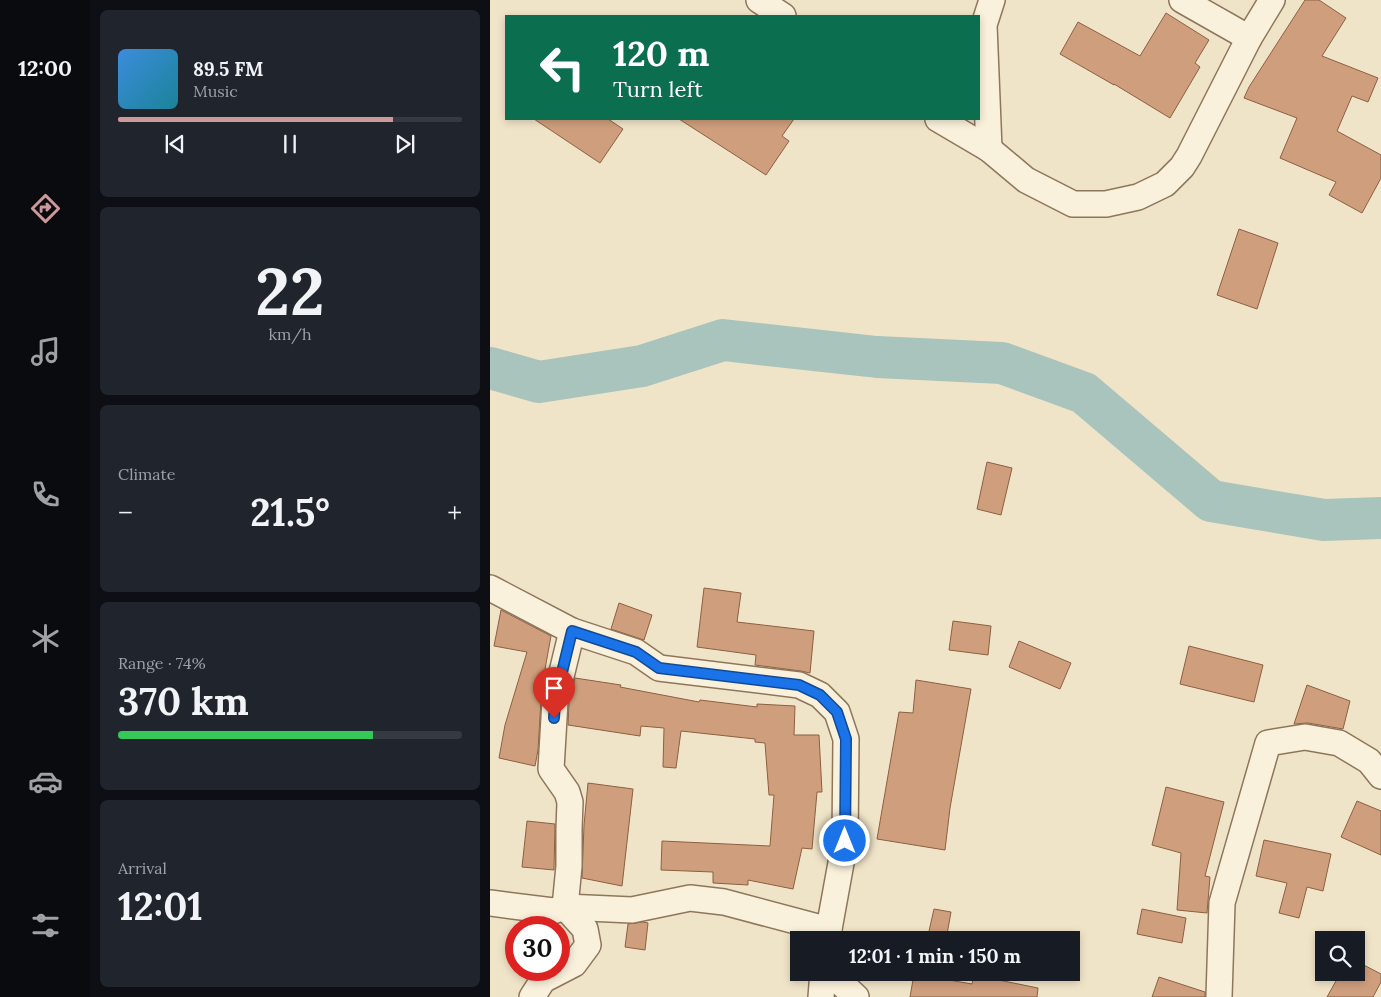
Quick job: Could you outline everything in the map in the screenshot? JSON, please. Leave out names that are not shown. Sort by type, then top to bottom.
[{"type":"street","points":[[758,0],[781,15]]},
{"type":"street","points":[[989,149],[984,25],[992,0]]},
{"type":"street","points":[[1182,0],[1249,38]]},
{"type":"street","points":[[940,120],[989,149],[1026,180],[1073,204],[1106,204],[1138,197],[1165,184],[1182,167],[1249,38],[1272,0]]},
{"type":"street","points":[[490,588],[572,631],[636,652],[659,668],[799,685],[820,695],[837,712],[846,739],[845,841],[829,931]]},
{"type":"street","points":[[532,997],[543,980],[574,964],[588,945],[585,929],[565,907],[569,866],[570,802],[567,792],[551,769],[555,701],[572,631]]},
{"type":"street","points":[[1218,997],[1222,903],[1268,742],[1305,736],[1339,743],[1369,761],[1381,776]]},
{"type":"street","points":[[490,903],[552,910],[565,907],[632,910],[690,898],[724,902],[815,931]]},
{"type":"street","points":[[821,997],[822,981]]},
{"type":"street","points":[[839,981],[856,997]]},
{"type":"building","points":[[1305,0],[1319,0],[1346,18],[1322,56],[1378,78],[1368,102],[1352,96],[1337,131],[1381,155],[1381,178],[1362,213],[1329,195],[1336,182],[1280,158],[1297,118],[1244,98],[1249,87]]},
{"type":"building","points":[[1166,13],[1209,40],[1195,63],[1200,67],[1170,118],[1060,54],[1078,22],[1140,56]]},
{"type":"building","points":[[536,120],[610,120],[623,129],[600,163]]},
{"type":"building","points":[[681,120],[793,120],[782,136],[789,141],[766,175]]},
{"type":"building","points":[[1239,229],[1278,243],[1257,309],[1217,295]]},
{"type":"building","points":[[987,462],[1012,468],[1001,515],[977,509]]},
{"type":"building","points":[[704,588],[741,593],[737,622],[814,631],[810,673],[755,665],[756,655],[697,647]]},
{"type":"building","points":[[619,603],[652,615],[644,640],[611,629]]},
{"type":"building","points":[[501,610],[551,636],[545,669],[548,670],[541,700],[538,750],[535,766],[499,758],[505,725],[527,652],[494,646]]},
{"type":"building","points":[[953,621],[991,626],[988,655],[949,650]]},
{"type":"building","points":[[1019,641],[1071,663],[1060,689],[1009,667]]},
{"type":"building","points":[[1189,646],[1263,665],[1254,702],[1180,684]]},
{"type":"building","points":[[575,678],[621,685],[620,687],[699,702],[700,700],[757,707],[757,704],[795,706],[794,735],[819,735],[822,792],[817,792],[812,849],[802,848],[793,889],[748,880],[748,885],[713,883],[713,872],[661,870],[662,841],[770,846],[774,795],[769,795],[765,743],[755,742],[755,739],[681,731],[676,768],[663,767],[664,728],[641,726],[640,736],[568,725],[569,703]]},
{"type":"building","points":[[916,680],[971,689],[950,808],[945,850],[877,839],[899,712],[913,713]]},
{"type":"building","points":[[1307,685],[1350,701],[1343,729],[1308,723],[1294,724]]},
{"type":"building","points":[[588,783],[633,789],[622,886],[582,878]]},
{"type":"building","points":[[1166,787],[1224,802],[1205,876],[1210,877],[1207,913],[1177,910],[1181,853],[1152,845]]},
{"type":"building","points":[[1357,801],[1381,811],[1381,855],[1341,837]]},
{"type":"building","points":[[527,821],[555,824],[554,870],[522,867]]},
{"type":"building","points":[[1264,840],[1331,854],[1323,891],[1307,887],[1299,918],[1279,913],[1287,883],[1256,876]]},
{"type":"building","points":[[934,909],[951,912],[948,931],[929,931]]},
{"type":"building","points":[[1142,909],[1186,918],[1182,943],[1137,934]]},
{"type":"building","points":[[648,923],[645,950],[625,947],[628,924]]},
{"type":"building","points":[[1365,966],[1381,974],[1381,982],[1373,997],[1327,997],[1336,981],[1365,981]]},
{"type":"building","points":[[1159,977],[1205,992],[1205,997],[1152,997]]},
{"type":"building","points":[[913,981],[955,981],[972,984],[973,981],[1004,981],[1038,988],[1037,997],[910,997]]},
{"type":"waterway","points":[[490,368],[539,382],[642,366],[723,340],[877,357],[1002,363],[1084,393],[1211,501],[1324,520],[1381,518]]},
{"type":"route","points":[[554,718],[555,701],[572,631],[636,652],[659,668],[799,685],[820,695],[837,712],[846,739],[845,841]]}]
